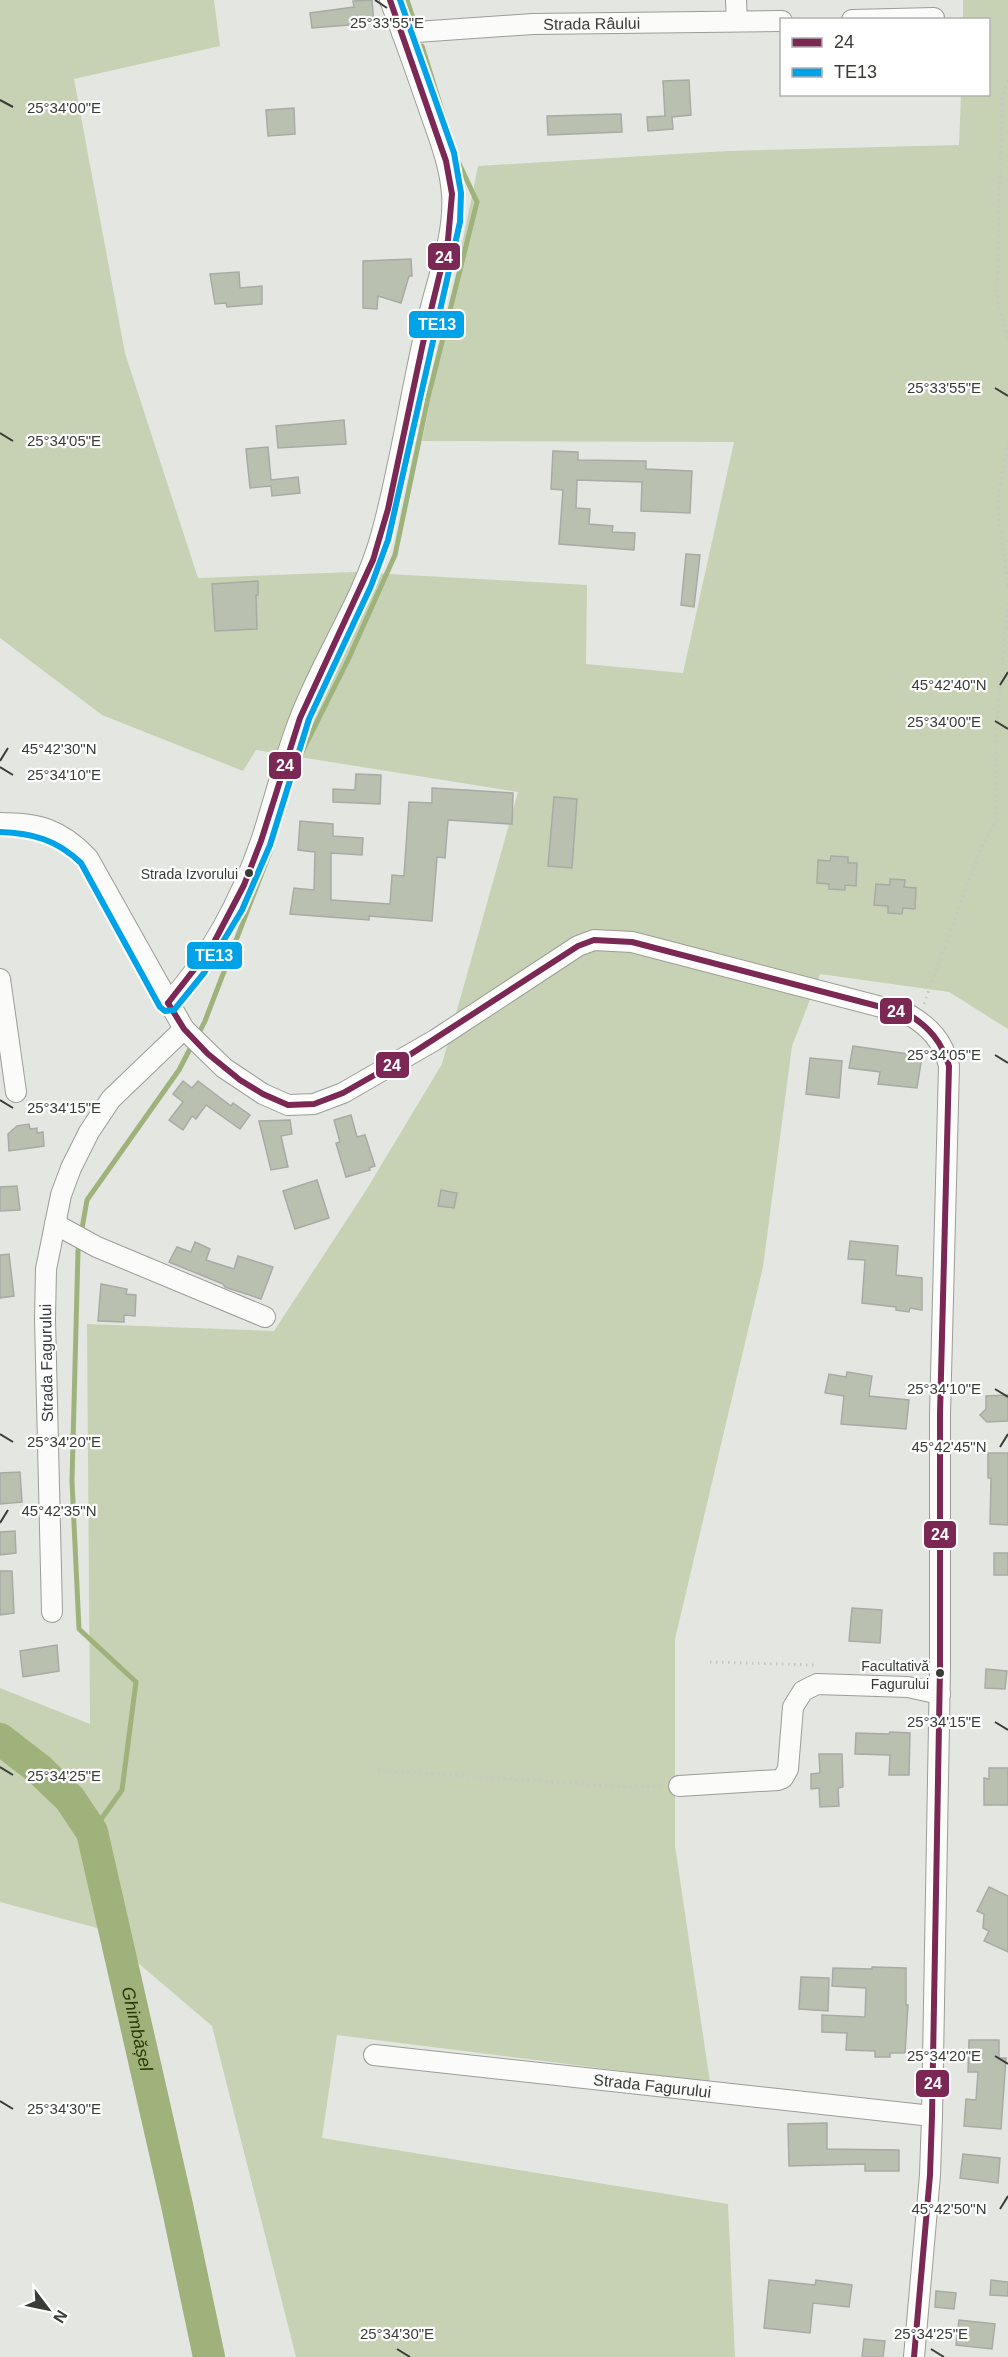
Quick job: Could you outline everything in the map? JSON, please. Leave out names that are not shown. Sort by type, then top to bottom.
[{"type":"street","points":[[168,1003],[198,968],[232,907],[261,841],[300,718],[331,648],[365,581],[381,537],[428,316],[451,221],[452,194],[445,155],[390,0]]},
{"type":"street","points":[[736,0],[737,21]]},
{"type":"street","name":"Strada Râului","points":[[402,33],[533,24],[780,21]]},
{"type":"street","points":[[0,823],[36,825],[64,837],[78,848],[88,858],[168,1003],[191,1036],[224,1068],[263,1094],[288,1105],[314,1104],[343,1093],[408,1056],[578,946],[594,940],[632,942],[908,1014],[936,1035],[945,1049],[949,1066],[940,1414],[940,1694],[932,2116],[930,2175],[914,2357]]},
{"type":"street","points":[[0,979],[16,1092]]},
{"type":"street","name":"Strada Fagurului","points":[[52,1612],[45,1319],[46,1269],[55,1224],[71,1168],[89,1132],[111,1099],[143,1066],[191,1036]]},
{"type":"street","points":[[55,1224],[80,1238],[265,1317]]},
{"type":"street","points":[[679,1785],[783,1778],[788,1769],[793,1707],[802,1692],[817,1684],[908,1687],[940,1694]]},
{"type":"street","name":"Strada Fagurului","points":[[374,2055],[932,2116]]},
{"type":"path","points":[[1008,81],[1002,97],[997,299],[1008,338]]},
{"type":"path","points":[[1008,442],[997,503],[1008,589]]},
{"type":"path","points":[[918,1020],[980,850],[997,819],[994,745],[1008,601]]},
{"type":"path","points":[[378,1770],[627,1787],[679,1785]]},
{"type":"green space","points":[[0,0],[214,0],[220,46],[74,79],[125,353],[198,578],[353,572],[587,585],[586,664],[683,673],[734,442],[422,441],[478,166],[727,151],[959,145],[961,96],[990,96],[990,18],[963,18],[963,0],[1008,0],[1008,1029],[949,992],[820,974],[792,1046],[763,1267],[675,1639],[675,1846],[710,2082],[337,2035],[322,2138],[728,2204],[735,2357],[296,2357],[212,2026],[97,1928],[0,1902],[0,1688],[90,1724],[87,1324],[274,1331],[365,1192],[442,1064],[518,792],[256,750],[243,771],[102,715],[0,638]]},
{"type":"building","points":[[372,0],[374,23],[312,28],[310,13],[354,7],[353,1]]},
{"type":"building","points":[[689,80],[691,115],[672,117],[673,129],[648,131],[647,117],[665,116],[663,81]]},
{"type":"building","points":[[294,108],[295,134],[268,136],[266,110]]},
{"type":"building","points":[[621,114],[622,132],[548,135],[547,116]]},
{"type":"building","points":[[411,259],[412,276],[409,276],[401,303],[378,296],[377,309],[363,308],[363,261]]},
{"type":"building","points":[[239,272],[240,288],[262,286],[262,304],[227,307],[226,303],[215,304],[210,274]]},
{"type":"building","points":[[344,420],[346,444],[278,448],[276,426]]},
{"type":"building","points":[[268,447],[271,480],[298,477],[300,493],[272,496],[271,486],[250,488],[246,449]]},
{"type":"building","points":[[553,451],[578,452],[578,460],[646,461],[646,469],[692,471],[690,513],[641,511],[642,482],[577,480],[576,508],[590,509],[589,524],[613,526],[612,532],[635,533],[634,550],[559,544],[563,490],[551,489]]},
{"type":"building","points":[[686,554],[700,555],[694,607],[681,605]]},
{"type":"building","points":[[258,581],[257,629],[215,631],[212,584]]},
{"type":"building","points":[[356,774],[381,775],[380,804],[333,802],[333,789],[355,790]]},
{"type":"building","points":[[432,788],[513,793],[512,824],[448,820],[445,858],[437,857],[432,921],[369,916],[369,920],[290,914],[294,888],[314,890],[315,852],[298,850],[300,821],[333,824],[333,836],[363,838],[362,855],[331,853],[331,900],[390,904],[392,875],[404,876],[409,802],[432,803]]},
{"type":"building","points":[[554,797],[577,799],[572,868],[548,866]]},
{"type":"building","points":[[831,856],[848,857],[848,863],[857,863],[856,886],[845,885],[845,890],[829,889],[829,884],[817,883],[818,860],[830,861]]},
{"type":"building","points":[[890,879],[905,880],[904,887],[916,888],[915,909],[903,908],[902,914],[888,913],[888,906],[874,905],[876,884],[890,885]]},
{"type":"building","points":[[853,1046],[922,1056],[917,1088],[878,1084],[880,1072],[849,1068]]},
{"type":"building","points":[[810,1058],[842,1061],[839,1098],[806,1094]]},
{"type":"building","points":[[183,1081],[192,1088],[198,1081],[231,1106],[233,1103],[250,1115],[240,1129],[206,1105],[196,1119],[192,1116],[183,1130],[169,1120],[183,1102],[173,1094]]},
{"type":"building","points":[[351,1115],[357,1137],[365,1135],[375,1166],[369,1168],[370,1170],[346,1177],[336,1143],[340,1142],[334,1120]]},
{"type":"building","points":[[290,1120],[292,1134],[281,1136],[288,1167],[271,1170],[259,1121]]},
{"type":"building","points":[[29,1124],[30,1129],[37,1128],[37,1133],[43,1132],[44,1146],[9,1151],[8,1134],[17,1126]]},
{"type":"building","points":[[317,1180],[329,1218],[295,1229],[283,1191]]},
{"type":"building","points":[[17,1186],[20,1210],[0,1211],[0,1187]]},
{"type":"building","points":[[441,1190],[457,1193],[454,1208],[438,1206]]},
{"type":"building","points":[[850,1241],[898,1246],[896,1275],[922,1278],[922,1310],[910,1308],[909,1312],[896,1310],[896,1307],[862,1303],[865,1260],[848,1259]]},
{"type":"building","points":[[195,1242],[210,1249],[206,1260],[234,1269],[238,1256],[273,1267],[261,1299],[225,1287],[223,1284],[169,1262],[177,1247],[191,1252]]},
{"type":"building","points":[[9,1254],[14,1296],[0,1298],[0,1255]]},
{"type":"building","points":[[101,1284],[127,1289],[126,1294],[136,1295],[135,1316],[124,1315],[124,1322],[98,1321]]},
{"type":"building","points":[[847,1372],[872,1376],[869,1396],[909,1400],[906,1429],[841,1424],[844,1396],[825,1393],[829,1374],[846,1377]]},
{"type":"building","points":[[1008,1395],[1008,1421],[987,1422],[980,1415],[986,1409],[986,1396]]},
{"type":"building","points":[[988,1453],[1008,1453],[1008,1525],[990,1524],[991,1478],[988,1478]]},
{"type":"building","points":[[20,1472],[22,1502],[0,1504],[0,1473]]},
{"type":"building","points":[[15,1531],[16,1553],[0,1555],[0,1532]]},
{"type":"building","points":[[994,1553],[1008,1553],[1008,1575],[994,1575]]},
{"type":"building","points":[[0,1571],[12,1571],[14,1613],[0,1615]]},
{"type":"building","points":[[852,1608],[882,1610],[880,1643],[849,1641]]},
{"type":"building","points":[[57,1645],[59,1671],[23,1677],[20,1651]]},
{"type":"building","points":[[986,1669],[1007,1671],[1005,1689],[985,1688]]},
{"type":"building","points":[[890,1732],[910,1733],[909,1775],[889,1775],[890,1755],[855,1754],[856,1733],[889,1734]]},
{"type":"building","points":[[819,1754],[842,1754],[843,1787],[838,1788],[839,1806],[820,1807],[819,1788],[811,1789],[811,1774],[820,1773]]},
{"type":"building","points":[[989,1768],[1008,1768],[1008,1805],[984,1805],[984,1778],[989,1779]]},
{"type":"building","points":[[989,1887],[1008,1896],[1008,1952],[984,1941],[989,1931],[983,1928],[984,1914],[977,1911]]},
{"type":"building","points":[[872,1967],[906,1968],[906,2005],[908,2005],[905,2053],[890,2053],[890,2057],[875,2057],[875,2051],[846,2050],[847,2033],[822,2032],[822,2015],[865,2017],[866,1988],[832,1986],[833,1968],[872,1969]]},
{"type":"building","points":[[801,1977],[829,1978],[828,2011],[799,2009]]},
{"type":"building","points":[[969,2040],[999,2040],[999,2058],[1006,2058],[1001,2129],[964,2126],[966,2099],[976,2100],[978,2072],[968,2072]]},
{"type":"building","points":[[827,2123],[827,2149],[899,2150],[899,2171],[865,2171],[865,2164],[789,2166],[788,2124]]},
{"type":"building","points":[[963,2154],[1000,2158],[998,2183],[960,2178]]},
{"type":"building","points":[[769,2280],[815,2285],[816,2280],[852,2285],[849,2307],[813,2303],[810,2333],[764,2328]]},
{"type":"building","points":[[991,2280],[1008,2282],[1008,2296],[990,2295]]},
{"type":"building","points":[[936,2291],[956,2293],[954,2309],[935,2307]]},
{"type":"building","points":[[959,2320],[995,2324],[992,2349],[956,2345]]},
{"type":"building","points":[[864,2339],[885,2341],[883,2357],[862,2357]]},
{"type":"waterway","points":[[407,0],[413,18]]},
{"type":"waterway","points":[[198,1035],[270,852],[294,768],[348,660],[395,555],[428,398],[477,202],[457,159],[422,46]]},
{"type":"waterway","points":[[92,1832],[122,1790],[136,1682],[79,1629],[72,1481],[78,1251],[87,1200],[179,1070],[193,1043]]},
{"type":"waterway","name":"Ghimbășel","points":[[0,1739],[40,1770],[70,1799],[92,1832],[177,2205],[209,2357]]},
{"type":"transit line","name":"24","points":[[168,1003],[211,948],[244,885],[261,841],[300,718],[373,560],[388,509],[423,343],[448,240],[452,194],[446,161],[390,0]]},
{"type":"transit line","name":"TE13","points":[[0,832],[44,839],[54,843],[81,863],[160,1007],[165,1011],[174,1010],[204,973],[242,910],[270,845],[309,719],[371,586],[388,540],[460,222],[461,193],[454,153],[400,0]]},
{"type":"transit line","name":"24","points":[[168,1003],[184,1029],[208,1054],[240,1080],[288,1105],[314,1104],[343,1093],[408,1056],[578,946],[594,940],[632,942],[908,1014],[928,1030],[943,1050],[949,1066],[940,1414],[940,1668],[932,2116],[930,2175],[914,2357]]},
{"type":"place","name":"Strada Izvorului","points":[[249,873]]},
{"type":"place","name":"Facultativă Fagurului","points":[[940,1673]]}]
